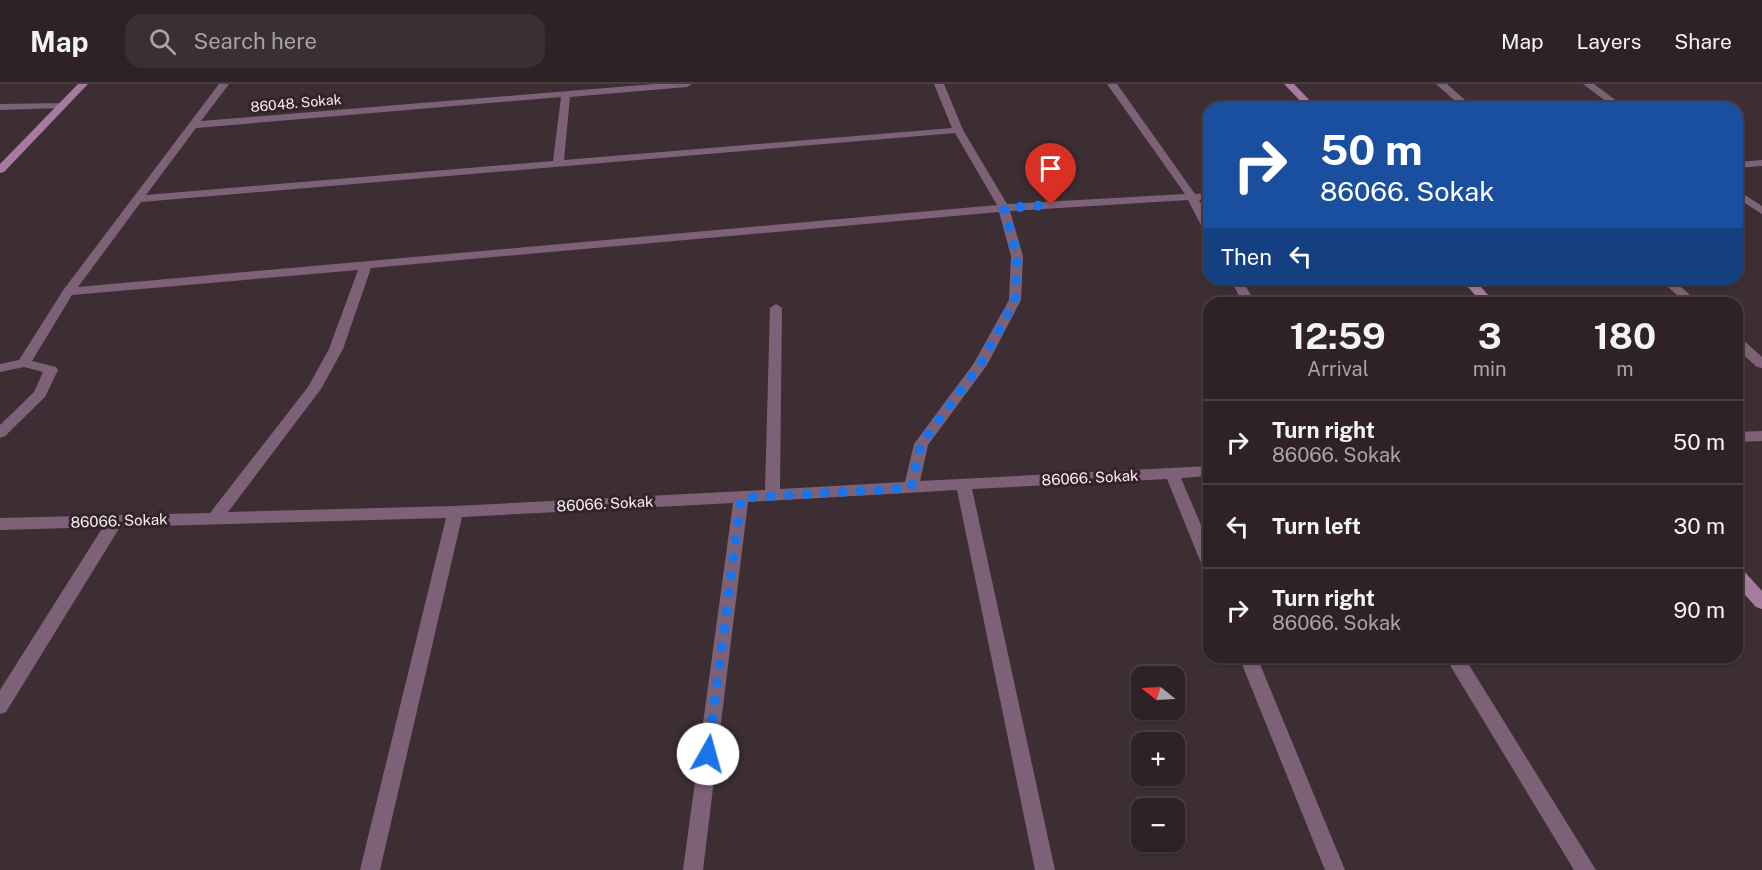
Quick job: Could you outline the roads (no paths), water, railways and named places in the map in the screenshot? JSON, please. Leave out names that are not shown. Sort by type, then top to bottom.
[{"type":"street","points":[[0,170],[83,84]]},
{"type":"street","points":[[24,363],[68,292],[224,84]]},
{"type":"street","name":"86048. Sokak","points":[[194,124],[687,84]]},
{"type":"street","points":[[911,488],[921,444],[980,365],[1015,300],[1017,256],[1004,208],[958,130],[939,84]]},
{"type":"street","points":[[1112,84],[1192,197],[1203,218]]},
{"type":"street","points":[[1289,84],[1306,102]]},
{"type":"street","points":[[1441,84],[1462,102]]},
{"type":"street","points":[[1588,84],[1613,102]]},
{"type":"street","points":[[558,164],[566,94]]},
{"type":"street","points":[[0,107],[62,105]]},
{"type":"street","points":[[139,199],[958,130]]},
{"type":"street","points":[[1743,165],[1762,164]]},
{"type":"street","points":[[68,292],[1004,208],[1203,196]]},
{"type":"street","points":[[1743,197],[1762,211]]},
{"type":"street","points":[[215,518],[314,389],[336,349],[366,265]]},
{"type":"street","points":[[1472,285],[1484,297]]},
{"type":"street","points":[[1672,285],[1686,297]]},
{"type":"street","points":[[772,496],[776,308]]},
{"type":"street","points":[[1743,347],[1762,364]]},
{"type":"street","points":[[0,368],[24,363],[51,370],[40,394],[0,433]]},
{"type":"street","points":[[1743,437],[1762,435]]},
{"type":"street","name":"86066. Sokak","points":[[0,524],[455,512],[1203,471]]},
{"type":"street","points":[[1172,473],[1203,548]]},
{"type":"street","points":[[963,485],[1045,870]]},
{"type":"street","points":[[693,870],[741,498]]},
{"type":"street","points":[[370,870],[455,512]]},
{"type":"street","points":[[0,706],[115,521]]},
{"type":"street","points":[[1743,581],[1762,602]]},
{"type":"street","points":[[1250,663],[1335,870]]},
{"type":"street","points":[[1458,663],[1586,870]]}]
